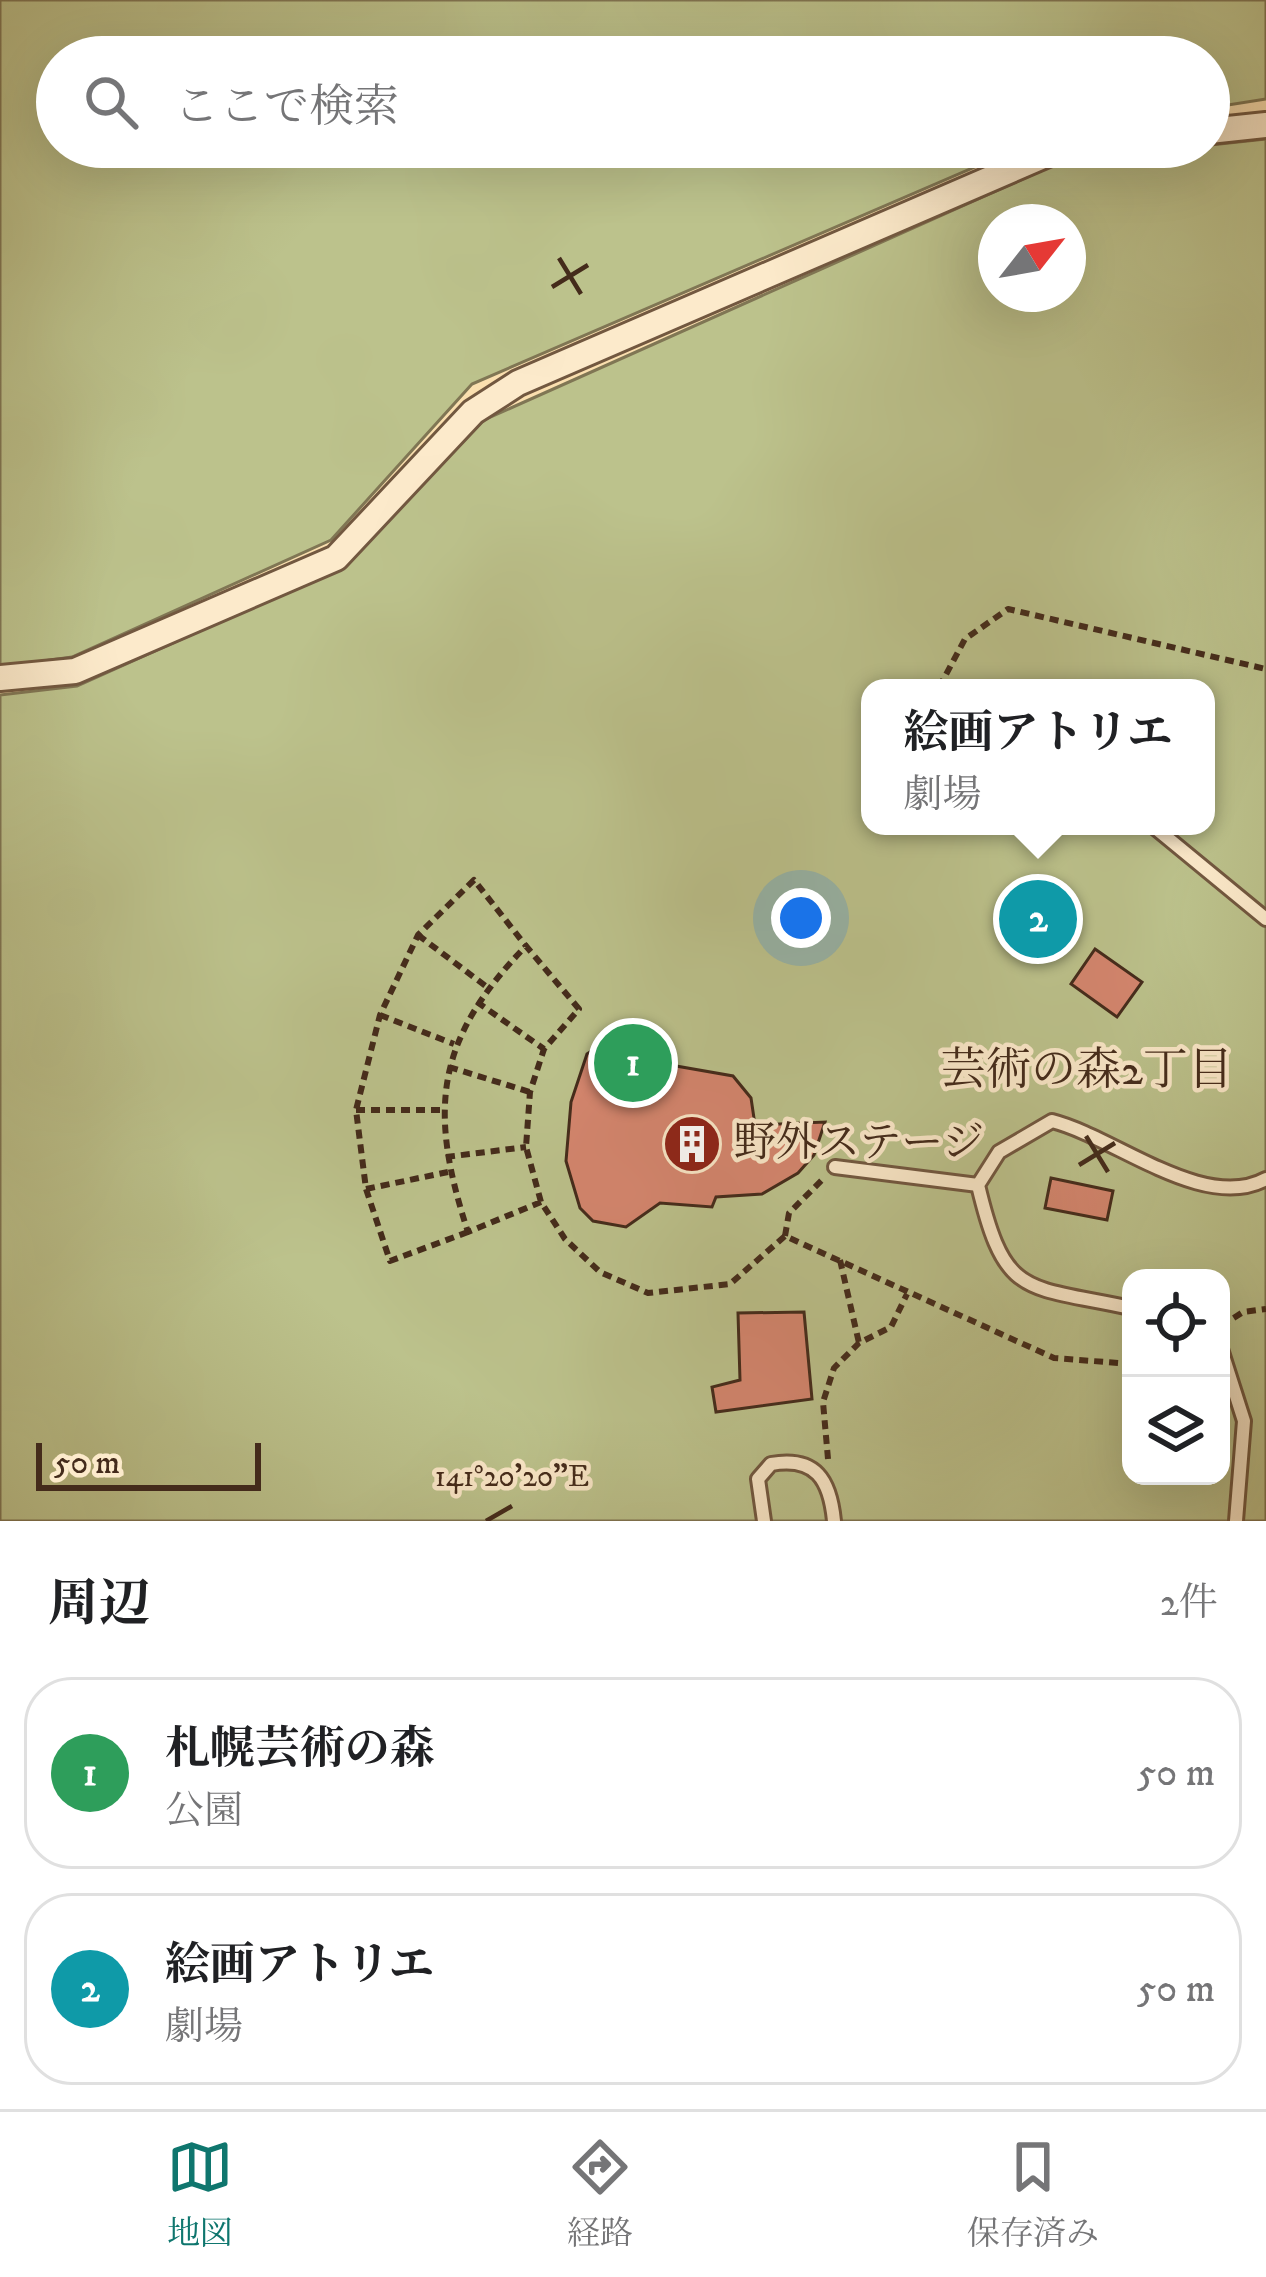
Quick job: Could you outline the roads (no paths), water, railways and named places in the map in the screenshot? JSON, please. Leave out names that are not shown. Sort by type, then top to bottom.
[{"type":"street","points":[[1230,128],[1266,124]]},
{"type":"street","points":[[0,678],[75,671],[336,558],[473,412],[518,383],[1015,168]]},
{"type":"lane","points":[[1164,835],[1266,919]]},
{"type":"lane","points":[[1122,1306],[1014,1277],[993,1249],[978,1185],[999,1152],[1052,1121],[1086,1130],[1202,1188],[1266,1180]]},
{"type":"lane","points":[[835,1167],[978,1185]]},
{"type":"lane","points":[[1230,1377],[1244,1421],[1236,1521]]},
{"type":"lane","points":[[764,1521],[758,1479],[771,1464],[795,1460],[813,1467],[831,1489],[834,1521]]},
{"type":"place","name":"絵画アトリエ","points":[[1038,919]]},
{"type":"place","name":"札幌芸術の森","points":[[633,1063]]},
{"type":"place","name":"野外ステージ","points":[[692,1144]]},
{"type":"district","name":"芸術の森2丁目","points":[[1087,1071]]}]
